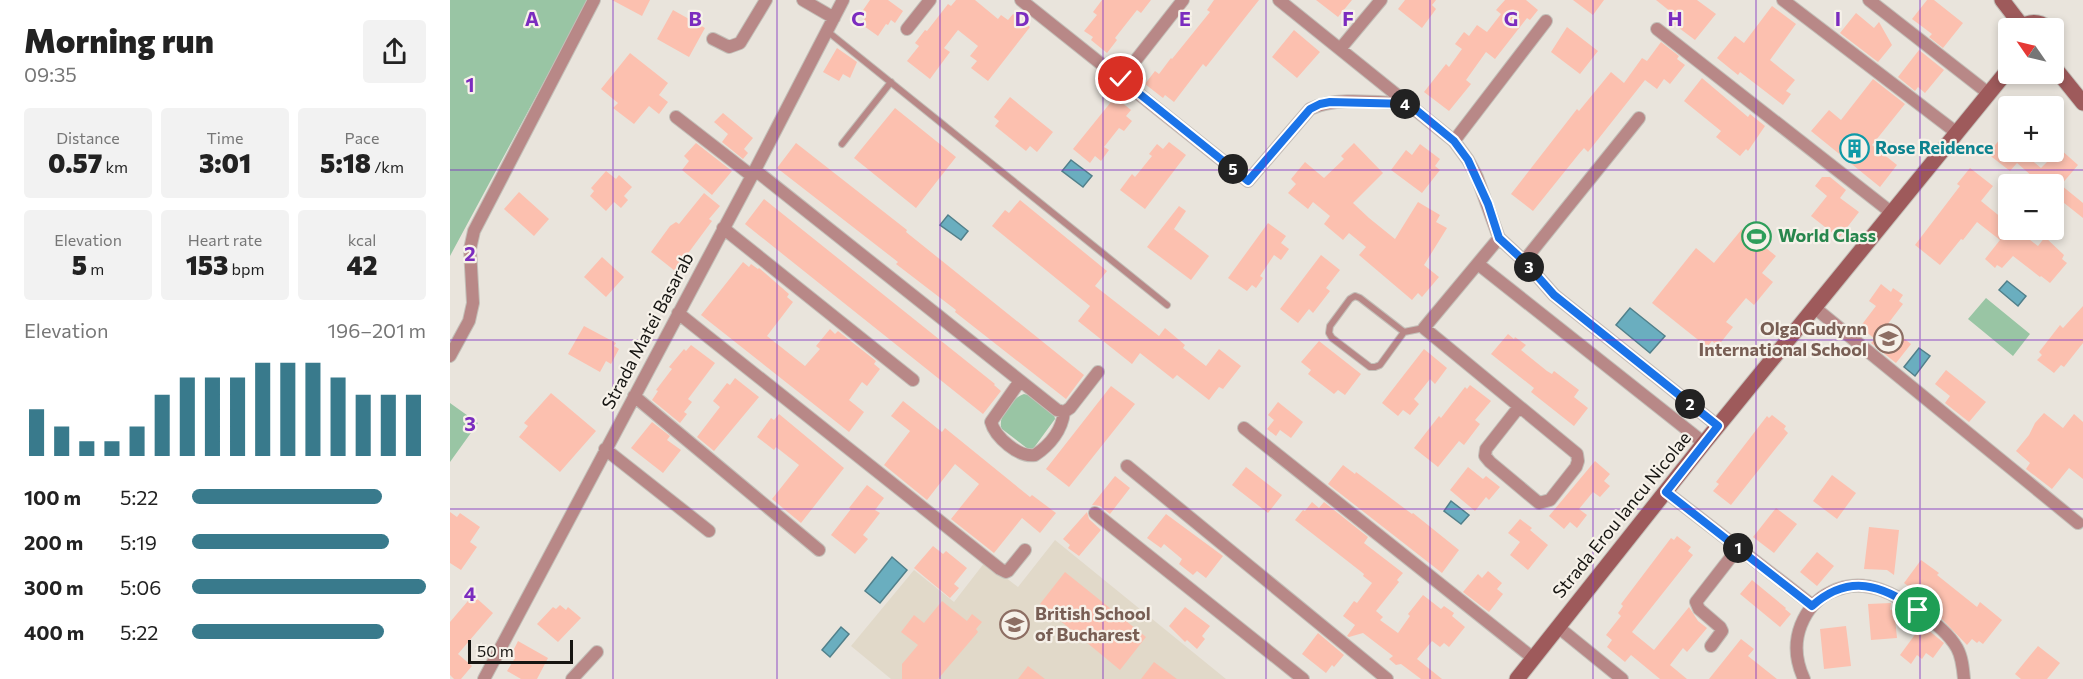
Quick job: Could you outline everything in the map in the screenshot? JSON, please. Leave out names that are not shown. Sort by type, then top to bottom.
[{"type":"street","points":[[450,356],[469,321],[473,303],[470,249],[474,231],[594,0]]},
{"type":"street","points":[[713,39],[729,48],[740,43],[766,0]]},
{"type":"street","points":[[803,0],[834,18]]},
{"type":"street","name":"Strada Matei Basarab","points":[[484,679],[604,450],[754,173],[843,0]]},
{"type":"street","points":[[907,29],[930,0]]},
{"type":"street","points":[[1021,0],[1248,181],[1310,109],[1320,104],[1348,102],[1409,104]]},
{"type":"street","points":[[1121,79],[1183,0]]},
{"type":"street","points":[[1279,0],[1454,141],[1477,177],[1499,238],[1524,261],[1554,295],[1718,426]]},
{"type":"street","points":[[1340,49],[1381,0]]},
{"type":"street","points":[[1783,0],[1957,134]]},
{"type":"street","points":[[1869,0],[1988,93]]},
{"type":"street","points":[[2002,0],[2015,18]]},
{"type":"street","points":[[1454,141],[1546,21]]},
{"type":"street","points":[[1657,28],[1892,213]]},
{"type":"street","points":[[2064,79],[2083,103]]},
{"type":"street","name":"Strada Erou Iancu Nicolae","points":[[1516,679],[1704,443],[1998,82]]},
{"type":"street","points":[[676,117],[754,173],[1057,410],[1064,412],[1070,408],[1098,372]]},
{"type":"street","points":[[1524,261],[1639,118]]},
{"type":"street","points":[[723,228],[913,380]]},
{"type":"street","points":[[1499,238],[1424,328],[1577,454],[1576,467],[1550,500],[1545,502],[1539,502],[1485,456],[1486,449],[1519,407]]},
{"type":"street","points":[[1478,264],[1704,443]]},
{"type":"street","points":[[1815,308],[2078,522]]},
{"type":"street","points":[[678,313],[1000,569],[1008,571],[1025,550]]},
{"type":"street","points":[[1020,381],[992,422],[993,429],[1011,447],[1023,454],[1035,455],[1052,439],[1063,423],[1064,412]]},
{"type":"street","points":[[634,396],[819,550]]},
{"type":"street","points":[[1244,428],[1533,658]]},
{"type":"street","points":[[604,450],[709,531]]},
{"type":"street","points":[[1127,466],[1387,679]]},
{"type":"street","points":[[1666,492],[1812,606]]},
{"type":"street","points":[[1095,513],[1303,679]]},
{"type":"street","points":[[1711,646],[1722,631],[1699,609],[1696,602],[1738,548]]},
{"type":"street","points":[[1804,679],[1797,658],[1797,640],[1802,622],[1812,606],[1827,594],[1844,587],[1863,585],[1888,592],[1918,610],[1946,634],[1958,650],[1963,664],[1964,679]]},
{"type":"street","points":[[1558,627],[1622,679]]},
{"type":"street","points":[[572,679],[597,652]]},
{"type":"lane","points":[[827,31],[1167,305]]},
{"type":"lane","points":[[843,144],[891,82]]},
{"type":"lane","points":[[1404,332],[1355,296],[1350,299],[1330,326],[1329,333],[1332,338],[1375,368],[1380,365],[1404,332],[1424,328]]},
{"type":"shaded area","name":"British School of Bucharest","points":[[1055,540],[1226,679],[891,679],[851,646],[914,570],[954,602],[985,562],[1018,587]]},
{"type":"green space","points":[[450,0],[588,0],[450,256]]},
{"type":"green space","points":[[1986,298],[2030,334],[2013,356],[1968,319]]},
{"type":"green space","points":[[1024,394],[1054,414],[1055,419],[1033,449],[1028,449],[1002,429],[1001,425],[1003,414],[1015,399]]},
{"type":"green space","points":[[450,403],[478,423],[450,462]]},
{"type":"water","points":[[1071,160],[1092,176],[1083,187],[1062,171]]},
{"type":"water","points":[[948,215],[968,231],[961,240],[940,225]]},
{"type":"water","points":[[2007,281],[2026,296],[2018,306],[1999,290]]},
{"type":"water","points":[[1630,308],[1665,336],[1650,353],[1616,325]]},
{"type":"water","points":[[1919,348],[1930,356],[1915,376],[1904,367]]},
{"type":"water","points":[[1451,501],[1469,515],[1461,524],[1444,511]]},
{"type":"water","points":[[892,557],[907,570],[880,603],[865,591]]},
{"type":"water","points":[[841,627],[849,634],[830,657],[822,650]]},
{"type":"building","points":[[612,0],[650,0],[642,16]]},
{"type":"building","points":[[870,0],[888,0],[903,11],[895,23],[891,20],[888,25],[886,24],[878,36],[861,24],[866,17],[861,13]]},
{"type":"building","points":[[956,0],[975,0],[998,19],[1001,15],[1008,20],[1013,14],[1030,27],[988,81],[971,68],[977,61],[970,56],[978,46],[958,30],[944,48],[950,52],[930,79],[907,61],[919,46],[915,43],[925,30],[927,31],[948,4],[951,6]]},
{"type":"building","points":[[1102,0],[1151,0],[1141,13],[1137,10],[1115,38],[1117,40],[1107,53],[1091,40],[1093,37],[1084,31],[1097,15],[1093,12]]},
{"type":"building","points":[[1214,0],[1259,0],[1206,67],[1203,64],[1174,102],[1165,95],[1163,98],[1145,84],[1155,71],[1159,74],[1172,59],[1210,12],[1207,10]]},
{"type":"building","points":[[1316,0],[1352,0],[1338,17]]},
{"type":"building","points":[[1405,0],[1436,0],[1432,5],[1436,9],[1422,28],[1398,9]]},
{"type":"building","points":[[1505,0],[1526,0],[1538,10],[1530,20],[1527,18],[1495,59],[1486,52],[1466,80],[1471,84],[1449,111],[1424,92],[1446,64],[1449,67],[1462,49],[1455,44],[1464,32],[1469,36],[1477,25],[1487,32],[1501,14],[1496,10]]},
{"type":"building","points":[[1573,0],[1604,0],[1593,15]]},
{"type":"building","points":[[1656,0],[1697,0],[1716,14],[1695,40],[1671,22],[1676,16]]},
{"type":"building","points":[[1927,0],[1934,0],[1963,23],[1943,48],[1929,37],[1932,34],[1912,19]]},
{"type":"building","points":[[1772,6],[1796,24],[1770,60],[1795,80],[1786,91],[1791,94],[1783,105],[1740,72],[1738,75],[1717,58],[1735,36],[1744,43]]},
{"type":"building","points":[[673,10],[705,28],[689,57],[657,39]]},
{"type":"building","points":[[1856,13],[1874,28],[1879,22],[1892,45],[1878,62],[1840,33]]},
{"type":"building","points":[[1567,27],[1598,51],[1580,74],[1551,52]]},
{"type":"building","points":[[1294,30],[1320,52],[1297,78],[1272,57]]},
{"type":"building","points":[[1661,42],[1679,56],[1677,59],[1685,65],[1670,84],[1664,79],[1657,89],[1645,80],[1588,152],[1584,148],[1533,211],[1511,194],[1577,109],[1579,111],[1611,72],[1624,83],[1642,58],[1647,61]]},
{"type":"building","points":[[837,48],[857,62],[850,78],[843,74],[839,81],[823,72]]},
{"type":"building","points":[[1919,50],[1944,70],[1925,93],[1918,87],[1915,91],[1898,77]]},
{"type":"building","points":[[630,53],[668,83],[659,95],[668,102],[659,114],[649,106],[634,124],[613,108],[618,103],[601,89]]},
{"type":"building","points":[[1702,78],[1748,117],[1750,114],[1765,126],[1748,151],[1746,149],[1740,156],[1716,137],[1721,131],[1684,101]]},
{"type":"building","points":[[1873,79],[1905,104],[1872,145],[1897,165],[1880,187],[1811,131],[1829,110],[1841,120]]},
{"type":"building","points":[[1010,97],[1053,132],[1037,152],[1030,146],[1026,151],[995,126],[999,121],[994,117]]},
{"type":"building","points":[[1115,97],[1131,110],[1126,116],[1132,121],[1124,131],[1119,128],[1104,147],[1109,150],[1101,161],[1095,156],[1090,163],[1073,149]]},
{"type":"building","points":[[895,108],[956,157],[916,208],[854,158]]},
{"type":"building","points":[[723,113],[753,138],[744,149],[748,153],[743,159],[722,142],[728,134],[714,122]]},
{"type":"building","points":[[1169,142],[1186,155],[1145,209],[1120,190],[1132,174],[1135,177],[1152,156],[1149,154],[1157,144],[1163,149]]},
{"type":"building","points":[[1998,142],[1998,162],[1988,154]]},
{"type":"building","points":[[696,143],[732,171],[712,195],[682,170],[689,161],[684,156]]},
{"type":"building","points":[[796,143],[907,230],[906,232],[1084,375],[1066,399],[896,264],[898,262],[777,168]]},
{"type":"building","points":[[1354,143],[1383,173],[1353,203],[1369,218],[1395,239],[1418,202],[1440,215],[1436,222],[1447,228],[1424,265],[1439,277],[1422,297],[1418,293],[1412,300],[1359,255],[1366,247],[1349,233],[1343,240],[1324,224],[1330,216],[1313,202],[1308,209],[1288,193],[1296,184],[1291,179],[1305,162],[1324,178],[1344,159],[1341,156]]},
{"type":"building","points":[[1420,144],[1440,159],[1435,166],[1440,170],[1422,193],[1391,170],[1406,150],[1412,155]]},
{"type":"building","points":[[2064,153],[2078,165],[2064,181],[2064,174],[2030,174],[2017,163],[2010,171],[1998,162],[2034,162],[2041,168],[2047,162],[2064,162]]},
{"type":"building","points":[[1970,168],[1993,186],[1981,201],[1998,215],[1998,238],[1977,222],[1940,265],[1915,245],[1960,186],[1957,184]]},
{"type":"building","points":[[606,171],[616,179],[619,175],[632,187],[624,196],[628,200],[621,208],[614,202],[606,211],[590,196],[594,191],[591,188]]},
{"type":"building","points":[[1822,177],[1830,177],[1846,190],[1840,198],[1859,212],[1839,238],[1811,216],[1827,196],[1815,186]]},
{"type":"building","points":[[2064,187],[2083,203],[2083,218],[2064,203]]},
{"type":"building","points":[[519,192],[549,219],[534,236],[504,209]]},
{"type":"building","points":[[704,193],[720,206],[709,219],[712,221],[675,271],[651,252],[670,226],[676,222],[679,224]]},
{"type":"building","points":[[764,199],[995,384],[1001,391],[983,414],[745,224]]},
{"type":"building","points":[[1020,200],[1107,271],[1095,286],[1159,336],[1165,328],[1185,345],[1183,348],[1206,366],[1219,349],[1241,366],[1223,389],[1219,387],[1209,400],[1177,375],[1173,379],[1140,353],[1132,364],[1078,321],[1090,306],[992,226],[1005,210],[1009,213]]},
{"type":"building","points":[[1179,206],[1186,211],[1174,229],[1209,256],[1191,280],[1147,247]]},
{"type":"building","points":[[1268,223],[1286,236],[1281,243],[1289,249],[1281,260],[1274,255],[1260,276],[1263,278],[1256,288],[1252,285],[1247,291],[1228,278]]},
{"type":"building","points":[[1742,229],[1776,256],[1762,273],[1773,282],[1754,305],[1746,298],[1726,322],[1733,327],[1718,346],[1712,341],[1707,347],[1652,303],[1696,248],[1714,263]]},
{"type":"building","points":[[2000,240],[2030,240],[2038,246],[2043,240],[2048,240],[2064,255],[2062,259],[2067,263],[2050,283],[2013,256],[2002,268],[1997,265],[1995,268],[1985,259]]},
{"type":"building","points":[[1321,255],[1340,270],[1326,288],[1330,291],[1313,313],[1309,309],[1298,323],[1280,309]]},
{"type":"building","points":[[602,257],[624,277],[606,297],[584,277]]},
{"type":"building","points":[[743,262],[749,267],[751,264],[759,268],[789,294],[787,297],[793,302],[767,336],[805,366],[820,349],[816,346],[830,329],[835,334],[838,331],[876,361],[874,364],[880,369],[867,386],[862,382],[849,400],[864,412],[849,432],[701,315]]},
{"type":"building","points":[[1881,284],[1891,292],[1893,288],[1903,295],[1899,301],[1903,304],[1887,325],[1911,344],[1896,363],[1871,343],[1875,339],[1860,327],[1876,306],[1869,301]]},
{"type":"building","points":[[2083,306],[2083,343],[2064,367],[2061,365],[2054,373],[2037,360],[2042,355],[2039,352],[2060,325],[2063,328]]},
{"type":"building","points":[[584,326],[616,343],[614,346],[619,349],[611,364],[606,361],[600,372],[568,354]]},
{"type":"building","points":[[1508,334],[1526,345],[1521,350],[1547,371],[1552,374],[1554,371],[1579,390],[1574,397],[1588,408],[1574,426],[1531,392],[1534,388],[1491,354]]},
{"type":"building","points":[[1319,341],[1361,374],[1345,395],[1338,390],[1334,394],[1308,374],[1311,370],[1301,362]]},
{"type":"building","points":[[691,345],[715,363],[688,399],[692,402],[684,412],[687,414],[680,423],[652,400],[658,391],[656,390],[672,369],[669,367],[684,349],[686,351]]},
{"type":"building","points":[[1424,349],[1447,368],[1435,384],[1430,379],[1414,399],[1419,404],[1410,415],[1403,410],[1398,416],[1382,403]]},
{"type":"building","points":[[1946,370],[1986,402],[1969,422],[1945,403],[1950,396],[1935,384]]},
{"type":"building","points":[[735,378],[759,397],[714,451],[697,437],[720,407],[713,401],[727,383],[730,385]]},
{"type":"building","points":[[1470,385],[1491,401],[1475,420],[1480,424],[1464,445],[1459,441],[1438,467],[1414,448],[1439,416],[1441,418],[1465,387],[1467,389]]},
{"type":"building","points":[[1111,386],[1135,404],[1069,487],[1046,469]]},
{"type":"building","points":[[551,393],[596,431],[560,472],[519,437],[528,426],[524,423]]},
{"type":"building","points":[[903,401],[942,432],[945,428],[1030,497],[1032,495],[1056,513],[1040,533],[1022,518],[994,553],[951,519],[979,484],[955,464],[927,500],[884,465],[910,431],[891,416]]},
{"type":"building","points":[[1278,402],[1303,422],[1291,438],[1280,430],[1276,436],[1267,429],[1274,420],[1268,415]]},
{"type":"building","points":[[2044,413],[2063,428],[2074,414],[2083,422],[2083,479],[2069,468],[2052,489],[2026,469],[2030,463],[2016,451]]},
{"type":"building","points":[[779,414],[844,468],[801,523],[772,499],[799,465],[776,447],[774,450],[757,437],[771,418],[774,420]]},
{"type":"building","points":[[1772,415],[1786,426],[1784,429],[1788,433],[1731,505],[1713,491],[1719,484],[1716,482],[1767,416],[1769,418]]},
{"type":"building","points":[[652,422],[670,436],[667,440],[681,450],[663,473],[631,448]]},
{"type":"building","points":[[1595,461],[1610,474],[1604,481],[1610,486],[1600,497],[1593,492],[1579,509],[1587,515],[1577,528],[1570,522],[1564,529],[1549,516]]},
{"type":"building","points":[[1343,465],[1413,513],[1459,550],[1442,573],[1328,484]]},
{"type":"building","points":[[1246,467],[1282,495],[1268,513],[1232,485]]},
{"type":"building","points":[[1468,467],[1483,479],[1486,476],[1500,487],[1489,500],[1486,497],[1475,511],[1450,490]]},
{"type":"building","points":[[1832,475],[1856,493],[1837,519],[1813,501]]},
{"type":"building","points":[[1115,476],[1130,488],[1110,514],[1100,506],[1092,505]]},
{"type":"building","points":[[867,485],[884,498],[875,510],[880,513],[863,535],[868,539],[855,554],[831,535]]},
{"type":"building","points":[[1312,502],[1319,508],[1324,502],[1368,537],[1364,543],[1403,573],[1397,580],[1399,582],[1376,611],[1383,617],[1380,620],[1398,633],[1410,616],[1408,614],[1423,595],[1441,609],[1444,606],[1454,613],[1452,616],[1465,627],[1449,647],[1444,643],[1440,647],[1432,641],[1417,659],[1442,679],[1421,679],[1401,664],[1396,665],[1389,659],[1393,656],[1363,633],[1347,636],[1355,625],[1343,616],[1354,601],[1357,603],[1372,583],[1363,576],[1364,574],[1295,520]]},
{"type":"building","points":[[1776,508],[1797,524],[1774,553],[1753,537]]},
{"type":"building","points":[[450,512],[457,517],[460,513],[480,527],[470,542],[477,547],[461,570],[450,563]]},
{"type":"building","points":[[1087,512],[1089,519],[1101,530],[1079,556],[1068,548],[1070,545],[1063,539]]},
{"type":"building","points":[[1166,514],[1223,556],[1206,578],[1197,571],[1193,575],[1179,564],[1182,559],[1164,544],[1161,548],[1147,538]]},
{"type":"building","points":[[1520,519],[1548,545],[1528,570],[1510,555],[1520,542],[1508,533]]},
{"type":"building","points":[[1869,527],[1899,530],[1894,575],[1887,570],[1864,569]]},
{"type":"building","points":[[1677,536],[1691,547],[1688,551],[1693,555],[1632,632],[1654,650],[1689,607],[1698,621],[1707,628],[1687,652],[1683,648],[1670,665],[1687,679],[1660,679],[1631,655],[1625,662],[1607,647],[1612,640],[1606,635],[1621,616],[1618,613],[1623,606],[1621,604],[1671,538],[1674,540]]},
{"type":"building","points":[[933,546],[943,554],[946,551],[967,568],[954,584],[959,588],[950,598],[914,568]]},
{"type":"building","points":[[1817,552],[1834,566],[1817,586],[1800,572]]},
{"type":"building","points":[[1921,560],[1977,607],[1980,602],[2002,620],[1983,644],[1972,639],[1967,645],[1939,616],[1943,612],[1904,583]]},
{"type":"building","points":[[1488,571],[1502,583],[1497,589],[1503,594],[1489,612],[1463,592],[1478,574],[1482,578]]},
{"type":"building","points":[[1065,572],[1146,637],[1120,670],[1040,604]]},
{"type":"building","points":[[1752,580],[1791,614],[1780,627],[1740,594]]},
{"type":"building","points":[[473,595],[493,613],[458,654],[472,666],[461,679],[454,679],[450,675],[450,622]]},
{"type":"building","points":[[942,601],[967,621],[972,614],[982,622],[976,629],[978,632],[938,679],[902,679],[902,664],[918,645],[901,632],[914,615],[924,623]]},
{"type":"building","points":[[1891,603],[1890,610],[1894,609],[1897,638],[1871,640],[1868,604]]},
{"type":"building","points":[[560,605],[566,610],[568,607],[581,618],[558,642],[537,624],[553,607],[556,609]]},
{"type":"building","points":[[1185,607],[1210,626],[1202,636],[1205,639],[1197,649],[1187,640],[1185,642],[1169,626]]},
{"type":"building","points":[[1922,625],[1944,643],[1933,658],[1926,653],[1922,659],[1917,655],[1911,664],[1900,655]]},
{"type":"building","points":[[1846,626],[1851,666],[1824,669],[1820,629]]},
{"type":"building","points":[[1318,633],[1344,655],[1326,673],[1302,654]]},
{"type":"building","points":[[1741,639],[1754,649],[1748,656],[1777,679],[1709,679]]},
{"type":"building","points":[[518,641],[548,658],[537,679],[521,679],[507,671],[515,658],[511,655]]},
{"type":"building","points":[[2038,646],[2060,663],[2047,679],[2021,679],[2015,674]]},
{"type":"building","points":[[1154,662],[1177,679],[1141,679]]},
{"type":"building","points":[[1028,666],[1045,679],[1018,679]]},
{"type":"place","name":"Rose Reidence","points":[[1854,148]]},
{"type":"place","name":"World Class","points":[[1757,236]]},
{"type":"place","name":"Olga Gudynn International School","points":[[1888,339]]},
{"type":"place","name":"British School of Bucharest","points":[[1014,624]]},
{"type":"route","points":[[1121,79],[1248,181],[1310,109],[1320,104],[1348,102],[1409,104],[1454,141],[1468,160],[1488,204],[1499,238],[1524,261],[1554,295],[1718,426],[1666,492],[1812,606],[1835,590],[1863,585],[1888,592],[1918,610]]}]
